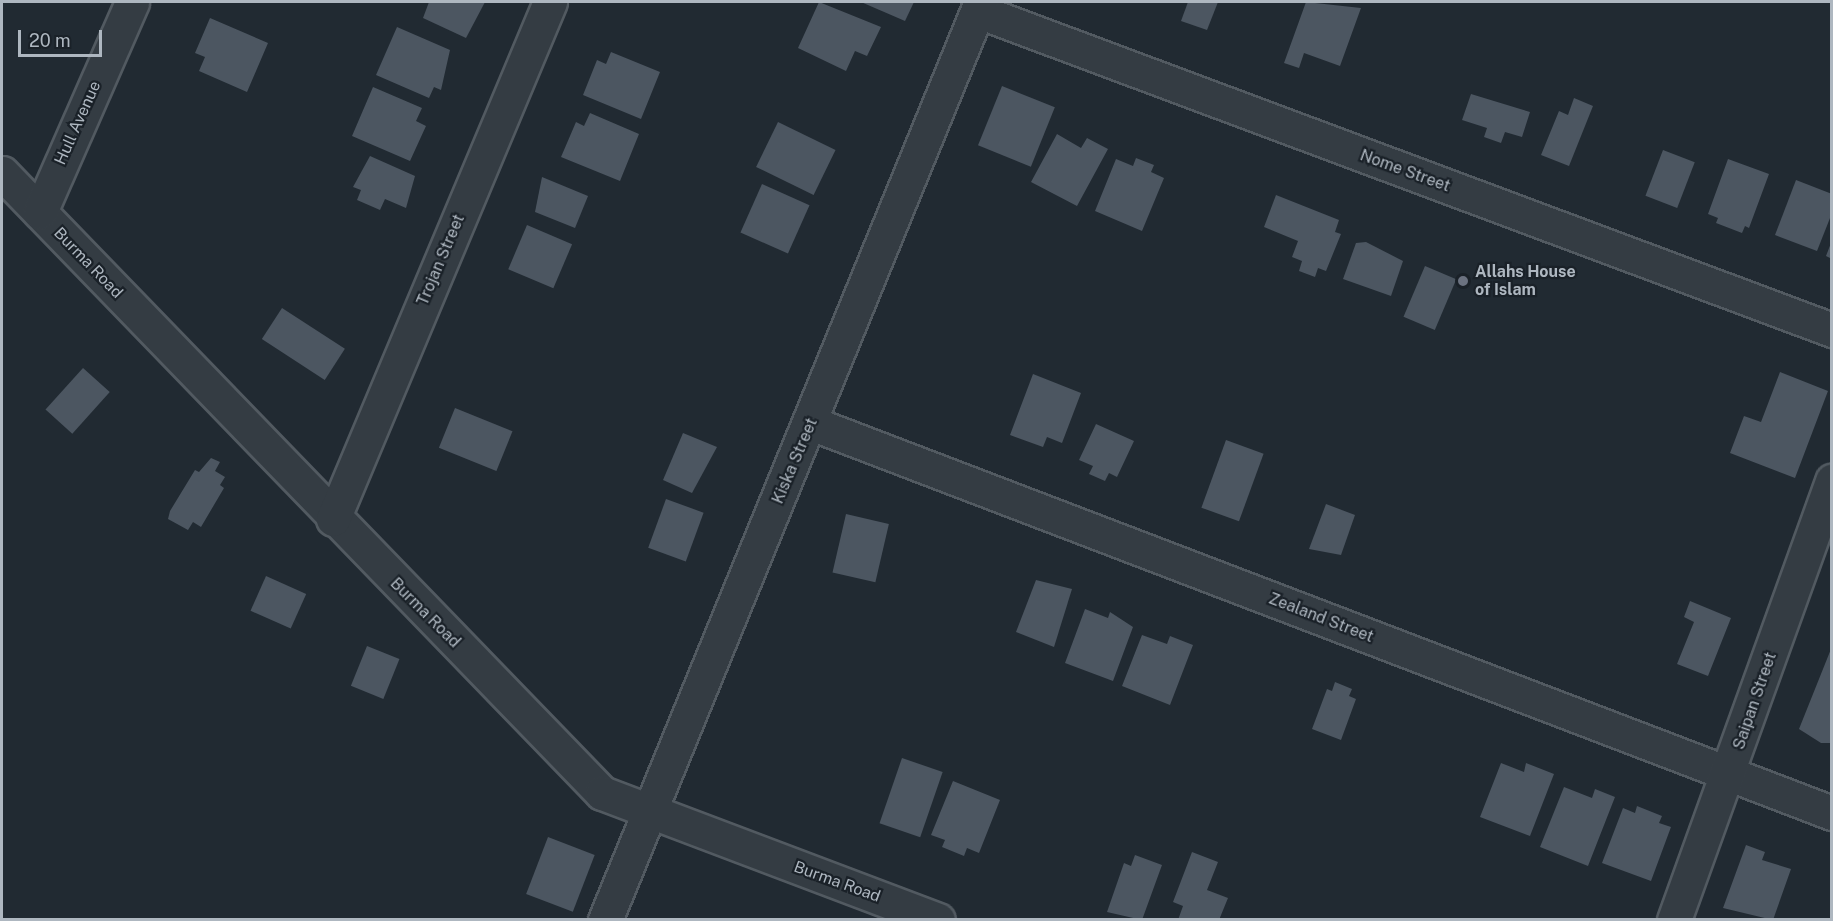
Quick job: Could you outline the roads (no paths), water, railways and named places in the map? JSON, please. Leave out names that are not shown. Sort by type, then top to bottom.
[{"type":"street","name":"Hull Avenue","points":[[40,212],[132,2]]},
{"type":"street","name":"Trojan Street","points":[[333,519],[550,2]]},
{"type":"street","name":"Nome Street","points":[[980,6],[1832,330]]},
{"type":"street","name":"Kiska Street","points":[[605,920],[811,423],[980,6]]},
{"type":"street","name":"Burma Road","points":[[2,173],[333,519],[602,793],[648,813],[938,920]]},
{"type":"street","name":"Zealand Street","points":[[811,423],[1832,813]]},
{"type":"street","name":"Saipan Street","points":[[1674,920],[1729,775],[1832,481]]},
{"type":"place","name":"Allahs House of Islam","points":[[1463,281]]}]
